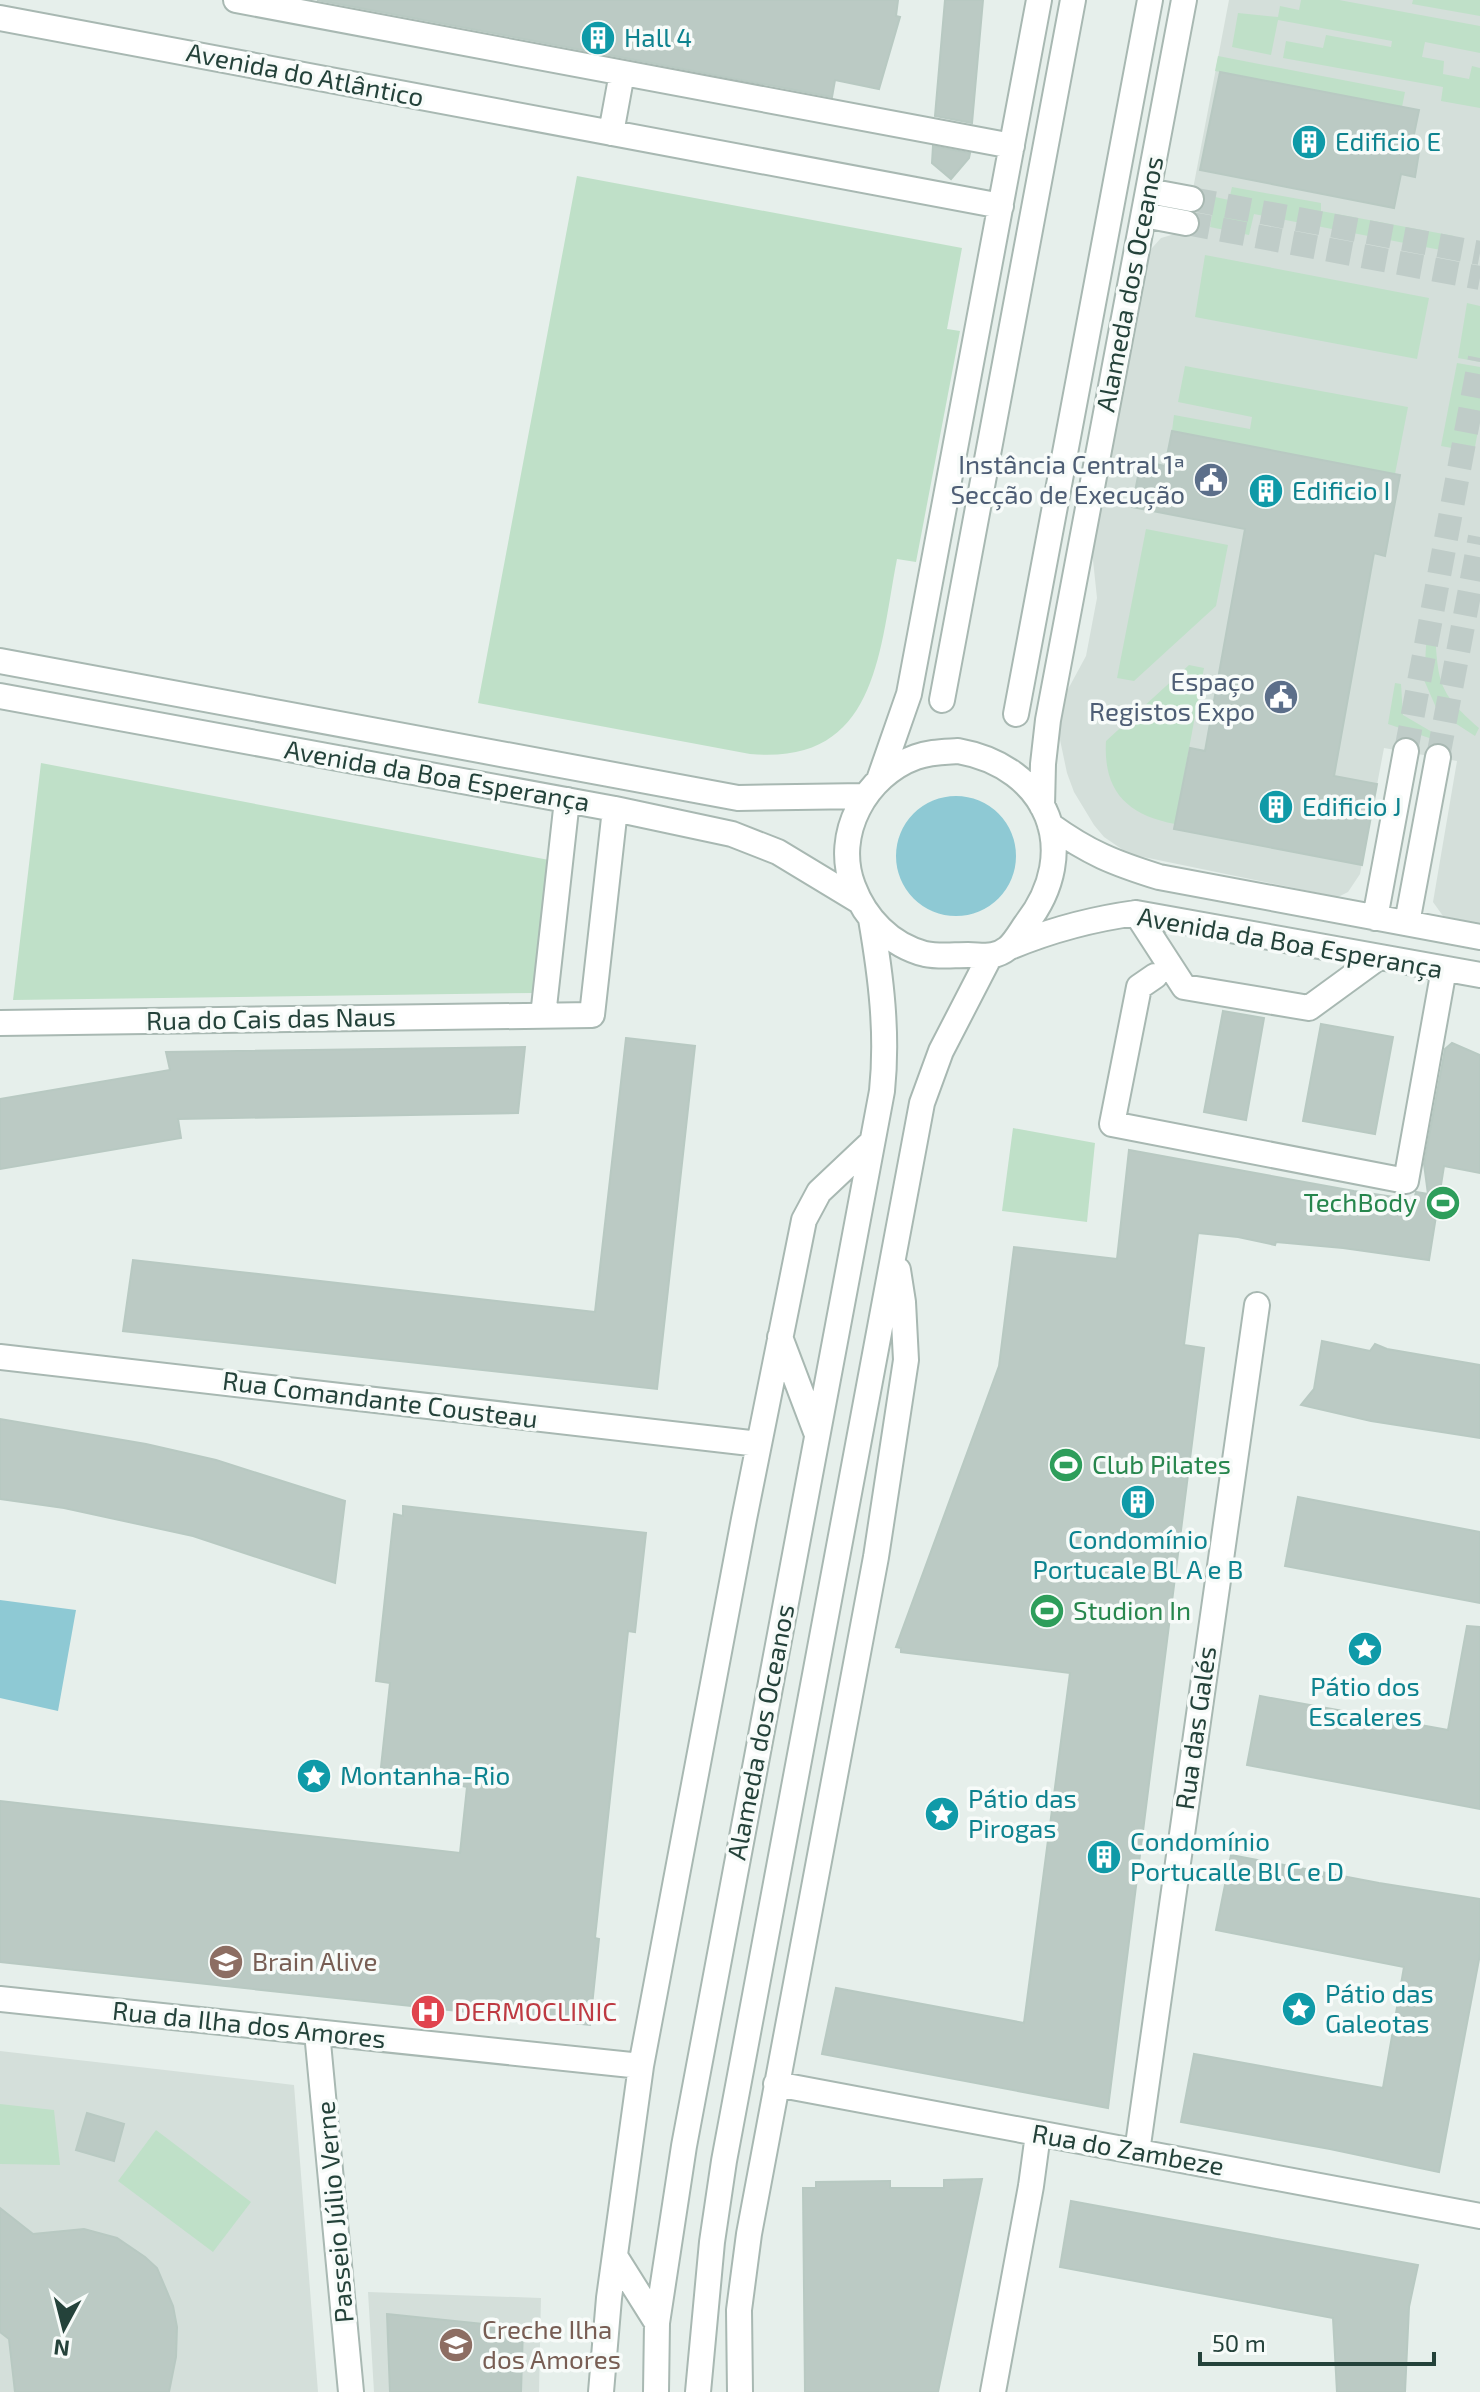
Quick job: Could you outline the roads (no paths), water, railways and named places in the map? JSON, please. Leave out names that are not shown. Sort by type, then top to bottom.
[{"type":"street","points":[[236,0],[1012,146]]},
{"type":"street","points":[[872,788],[897,766],[917,757],[958,751],[998,762],[1031,788],[1046,816],[1053,867],[1039,908],[998,953],[926,954],[905,946],[887,934],[865,910],[849,870],[848,837],[854,816],[872,788],[909,694],[1039,0]]},
{"type":"street","points":[[942,700],[1073,0]]},
{"type":"street","name":"Alameda dos Oceanos","points":[[1016,714],[1150,0]]},
{"type":"street","name":"Alameda dos Oceanos","points":[[1046,816],[1043,764],[1048,720],[1184,0]]},
{"type":"street","name":"Avenida do Atlântico","points":[[0,18],[1001,206]]},
{"type":"street","points":[[611,133],[622,73]]},
{"type":"street","points":[[1146,203],[1188,211]]},
{"type":"street","name":"Avenida da Boa Esperança","points":[[0,661],[738,798],[872,788]]},
{"type":"street","name":"Avenida da Boa Esperança","points":[[0,696],[615,809],[732,834],[778,852],[865,910]]},
{"type":"street","points":[[1375,918],[1406,751]]},
{"type":"street","points":[[1407,923],[1438,757]]},
{"type":"street","points":[[543,1016],[567,800]]},
{"type":"street","name":"Rua do Cais das Naus","points":[[0,1023],[592,1015],[615,809]]},
{"type":"street","name":"Avenida da Boa Esperança","points":[[1046,816],[1082,848],[1117,864],[1159,877],[1480,937]]},
{"type":"street","name":"Alameda dos Oceanos","points":[[656,2392],[657,2323],[686,2131],[885,1060],[880,968],[865,910]]},
{"type":"street","points":[[1136,913],[1184,987],[1309,1008],[1379,957]]},
{"type":"street","name":"Avenida da Boa Esperança","points":[[998,953],[1050,931],[1100,918],[1136,913],[1480,975]]},
{"type":"street","name":"Alameda dos Oceanos","points":[[698,2392],[712,2242],[724,2161],[922,1103],[941,1051],[998,953]]},
{"type":"street","points":[[1155,976],[1139,987],[1112,1124],[1406,1181],[1444,969]]},
{"type":"street","points":[[601,2392],[615,2256],[641,2066],[804,1220],[819,1192],[872,1142]]},
{"type":"street","name":"Alameda dos Oceanos","points":[[740,2392],[739,2310],[749,2234],[876,1557],[906,1360],[903,1302],[895,1253]]},
{"type":"street","name":"Rua das Galés","points":[[1137,2152],[1257,1305]]},
{"type":"street","points":[[780,1337],[817,1435]]},
{"type":"street","name":"Rua Comandante Cousteau","points":[[0,1357],[759,1444]]},
{"type":"street","name":"Rua da Ilha dos Amores","points":[[0,1999],[641,2066]]},
{"type":"street","name":"Passeio Júlio Verne","points":[[317,2032],[351,2392]]},
{"type":"street","name":"Rua do Zambeze","points":[[776,2084],[1480,2216]]},
{"type":"street","points":[[993,2392],[1038,2134]]},
{"type":"street","name":"Alameda dos Oceanos","points":[[702,2337],[749,2234]]},
{"type":"street","points":[[615,2256],[657,2323]]},
{"type":"water","points":[[956,796],[979,801],[998,814],[1011,833],[1016,856],[1011,879],[998,898],[979,911],[956,916],[933,911],[914,898],[901,879],[896,856],[901,833],[914,814],[933,801]]},
{"type":"water","points":[[0,1600],[76,1610],[58,1711],[0,1698]]},
{"type":"tunnel","points":[[1191,199],[1480,253]]},
{"type":"tunnel","points":[[1186,223],[1480,278]]},
{"type":"tunnel","points":[[1406,751],[1480,358]]},
{"type":"tunnel","points":[[1438,757],[1480,537]]},
{"type":"place","name":"Hall 4","points":[[598,38]]},
{"type":"place","name":"Edificio E","points":[[1309,142]]},
{"type":"place","name":"Instância Central 1ª Secção de Execução","points":[[1211,480]]},
{"type":"place","name":"Edificio I","points":[[1266,491]]},
{"type":"place","name":"Espaço Registos Expo","points":[[1281,697]]},
{"type":"place","name":"Edificio J","points":[[1276,807]]},
{"type":"place","name":"TechBody","points":[[1443,1203]]},
{"type":"place","name":"Club Pilates","points":[[1066,1465]]},
{"type":"place","name":"Condomínio Portucale BL A e B","points":[[1138,1502]]},
{"type":"place","name":"Studion In","points":[[1047,1611]]},
{"type":"place","name":"Pátio dos Escaleres","points":[[1365,1649]]},
{"type":"place","name":"Montanha-Rio","points":[[314,1776]]},
{"type":"place","name":"Pátio das Pirogas","points":[[942,1814]]},
{"type":"place","name":"Condomínio Portucalle Bl C e D","points":[[1104,1857]]},
{"type":"place","name":"Brain Alive","points":[[226,1962]]},
{"type":"place","name":"Pátio das Galeotas","points":[[1299,2009]]},
{"type":"place","name":"DERMOCLINIC","points":[[428,2012]]},
{"type":"place","name":"Creche Ilha dos Amores","points":[[456,2345]]}]
